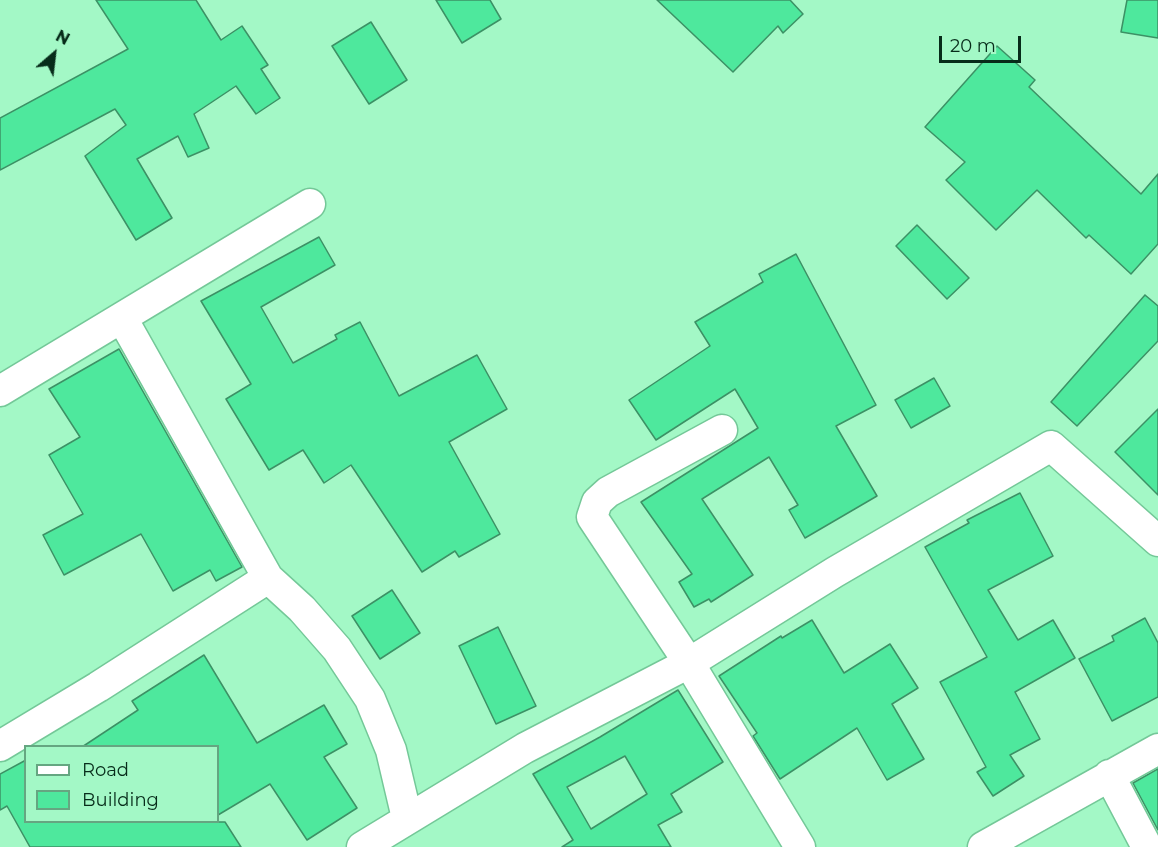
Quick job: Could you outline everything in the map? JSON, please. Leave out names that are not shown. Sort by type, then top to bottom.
[{"type":"street","points":[[0,391],[310,204]]},
{"type":"street","points":[[122,318],[267,578],[302,609],[337,649],[370,699],[391,750],[407,818]]},
{"type":"street","points":[[722,430],[609,492],[597,502],[592,518],[689,663],[800,847]]},
{"type":"street","points":[[362,847],[525,748],[689,663],[835,572],[1051,446],[1158,541]]},
{"type":"street","points":[[0,746],[267,578]]},
{"type":"street","points":[[983,847],[1158,749]]},
{"type":"street","points":[[1109,775],[1147,847]]},
{"type":"building","points":[[96,0],[196,0],[221,40],[242,26],[268,65],[261,69],[280,98],[256,114],[236,86],[194,114],[209,148],[188,157],[178,136],[137,159],[172,218],[136,240],[85,156],[126,125],[115,109],[0,170],[0,118],[128,49]]},
{"type":"building","points":[[436,0],[490,0],[501,19],[462,43]]},
{"type":"building","points":[[657,0],[790,0],[803,14],[783,33],[778,26],[733,72]]},
{"type":"building","points":[[1127,0],[1158,0],[1158,38],[1121,32]]},
{"type":"building","points":[[371,22],[407,80],[369,104],[332,46]]},
{"type":"building","points":[[997,46],[1035,80],[1029,87],[1141,194],[1158,174],[1158,244],[1131,274],[1089,235],[1086,238],[1037,190],[996,230],[946,180],[965,162],[925,127]]},
{"type":"building","points":[[917,225],[969,278],[947,299],[896,246]]},
{"type":"building","points":[[319,237],[335,265],[261,307],[293,363],[337,339],[335,335],[360,322],[399,396],[477,355],[507,409],[449,442],[500,534],[459,557],[455,551],[422,572],[351,465],[324,483],[303,450],[269,470],[226,399],[251,384],[201,301]]},
{"type":"building","points":[[796,254],[876,405],[836,426],[877,496],[805,538],[789,510],[798,505],[769,457],[702,499],[753,575],[711,602],[709,599],[694,607],[679,582],[692,574],[641,502],[758,428],[735,389],[656,440],[629,400],[710,346],[695,322],[763,282],[759,274]]},
{"type":"building","points":[[1145,295],[1158,306],[1158,341],[1077,426],[1051,402]]},
{"type":"building","points":[[119,349],[242,567],[216,581],[210,570],[173,591],[141,534],[64,575],[43,535],[83,514],[49,455],[80,437],[49,389]]},
{"type":"building","points":[[934,378],[950,406],[911,428],[895,400]]},
{"type":"building","points":[[1158,409],[1158,495],[1115,452]]},
{"type":"building","points":[[1020,493],[1053,556],[988,590],[1018,640],[1053,620],[1075,658],[1015,692],[1040,739],[1010,755],[1024,776],[993,796],[977,772],[986,767],[940,682],[987,657],[925,547],[969,523],[967,520]]},
{"type":"building","points":[[392,590],[420,633],[380,659],[352,616]]},
{"type":"building","points":[[1145,618],[1158,643],[1158,697],[1112,721],[1079,659],[1114,641],[1112,636]]},
{"type":"building","points":[[812,620],[844,673],[890,644],[918,688],[892,704],[924,759],[887,780],[857,728],[780,779],[753,736],[757,733],[719,676],[781,636],[782,638]]},
{"type":"building","points":[[498,627],[536,706],[496,724],[459,646]]},
{"type":"building","points":[[204,655],[257,743],[324,705],[347,744],[324,757],[357,808],[307,840],[270,784],[219,814],[219,745],[85,745],[138,710],[132,701]]},
{"type":"building","points":[[678,690],[723,762],[671,794],[682,812],[658,825],[671,847],[562,847],[573,840],[533,774]],"holes":[[[625,756],[647,794],[591,829],[567,787]]]},
{"type":"building","points":[[24,761],[24,823],[225,822],[241,847],[30,847],[7,806],[0,810],[0,774]]},
{"type":"building","points":[[1158,769],[1158,830],[1133,783]]}]
